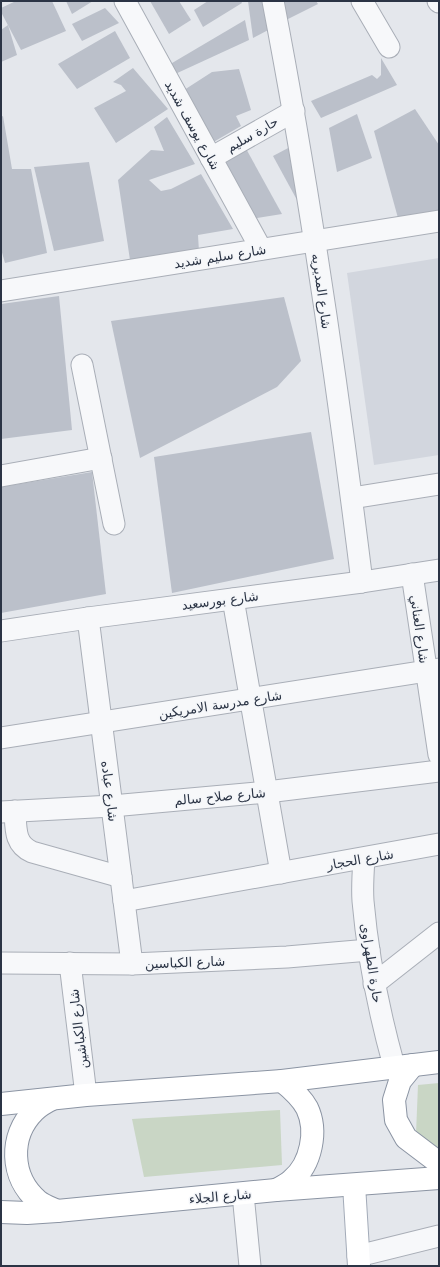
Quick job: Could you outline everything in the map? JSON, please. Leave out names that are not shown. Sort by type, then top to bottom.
[{"type":"main road","points":[[1,1104],[86,1095],[282,1081],[439,1062]]},
{"type":"main road","points":[[403,1066],[394,1100],[396,1120],[406,1138],[439,1163]]},
{"type":"main road","points":[[276,1190],[293,1180],[304,1165],[312,1147],[312,1128],[308,1109],[297,1093],[282,1081]]},
{"type":"main road","points":[[52,1099],[35,1110],[22,1126],[16,1146],[16,1167],[24,1186],[38,1202],[57,1211]]},
{"type":"main road","name":"شارع الجلاء","points":[[1,1212],[27,1213],[57,1211],[276,1190],[439,1178]]},
{"type":"main road","points":[[354,1185],[358,1261]]},
{"type":"street","name":"شارع يوسف شديد","points":[[125,1],[261,249]]},
{"type":"street","name":"شارع المديريه","points":[[273,1],[294,110],[352,498],[362,582]]},
{"type":"street","points":[[362,1],[389,47]]},
{"type":"street","name":"حارة سليم","points":[[211,158],[294,110]]},
{"type":"street","name":"شارع سليم شديد","points":[[2,285],[261,249],[439,221]]},
{"type":"street","points":[[82,365],[114,524]]},
{"type":"street","points":[[1,476],[101,458]]},
{"type":"street","points":[[352,498],[439,484]]},
{"type":"street","name":"شارع بورسعيد","points":[[1,631],[362,582],[439,570]]},
{"type":"street","name":"شارع العناني","points":[[412,574],[433,670],[439,755]]},
{"type":"street","points":[[233,599],[281,873]]},
{"type":"street","name":"شارع عباده","points":[[88,618],[132,964]]},
{"type":"street","name":"شارع مدرسة الامريكين","points":[[1,738],[433,670]]},
{"type":"street","name":"شارع صلاح سالم","points":[[8,812],[112,806],[267,792],[439,771]]},
{"type":"street","points":[[8,812],[18,839],[26,849],[121,877]]},
{"type":"street","name":"شارع الحجار","points":[[124,901],[439,844]]},
{"type":"street","name":"حارة الطهراوى","points":[[364,858],[363,900],[368,950],[374,984],[403,1066]]},
{"type":"street","points":[[374,984],[439,933]]},
{"type":"street","name":"شارع الكباسين","points":[[1,963],[132,964],[287,957],[368,950]]},
{"type":"street","name":"شارع الكباشين","points":[[70,963],[86,1095]]},
{"type":"street","points":[[243,1194],[250,1266]]},
{"type":"street","points":[[358,1261],[439,1236]]},
{"type":"shaded area","points":[[439,258],[439,455],[374,465],[347,273]]},
{"type":"green space","points":[[439,1083],[439,1149],[416,1134],[418,1085]]},
{"type":"green space","points":[[280,1110],[282,1165],[144,1177],[132,1119]]},
{"type":"building","points":[[16,1],[52,1],[66,31],[21,50],[1,12],[1,8]]},
{"type":"building","points":[[66,1],[93,1],[72,14]]},
{"type":"building","points":[[150,1],[179,1],[191,20],[169,34]]},
{"type":"building","points":[[208,1],[241,1],[242,3],[203,27],[194,10]]},
{"type":"building","points":[[248,1],[266,1],[272,28],[253,38]]},
{"type":"building","points":[[279,1],[316,1],[318,4],[284,21]]},
{"type":"building","points":[[105,8],[119,23],[82,41],[72,24]]},
{"type":"building","points":[[245,20],[249,40],[173,75],[167,66]]},
{"type":"building","points":[[8,25],[17,55],[1,62],[1,30]]},
{"type":"building","points":[[115,31],[130,58],[77,89],[58,64]]},
{"type":"building","points":[[381,58],[397,85],[321,118],[311,101],[372,75],[377,79],[381,75]]},
{"type":"building","points":[[133,68],[168,109],[116,143],[94,108],[126,91],[121,85],[113,82]]},
{"type":"building","points":[[239,69],[251,110],[236,116],[241,126],[210,144],[181,92],[212,72]]},
{"type":"building","points":[[415,109],[439,145],[439,210],[398,218],[374,131]]},
{"type":"building","points":[[357,114],[372,158],[337,172],[329,128]]},
{"type":"building","points":[[3,116],[12,169],[31,169],[47,253],[5,263],[1,249],[1,117]]},
{"type":"building","points":[[167,117],[195,164],[149,180],[161,191],[171,189],[201,174],[233,229],[198,235],[199,252],[130,260],[118,180],[151,150],[164,151],[154,127]]},
{"type":"building","points":[[244,145],[282,214],[251,219],[218,160]]},
{"type":"building","points":[[290,147],[301,188],[297,200],[273,156]]},
{"type":"building","points":[[89,162],[104,241],[54,251],[34,167]]},
{"type":"building","points":[[59,296],[72,430],[1,439],[1,304]]},
{"type":"building","points":[[284,297],[301,361],[277,387],[140,458],[111,321]]},
{"type":"building","points":[[311,432],[334,559],[172,593],[154,457]]},
{"type":"building","points":[[92,472],[106,594],[1,613],[1,487]]}]
